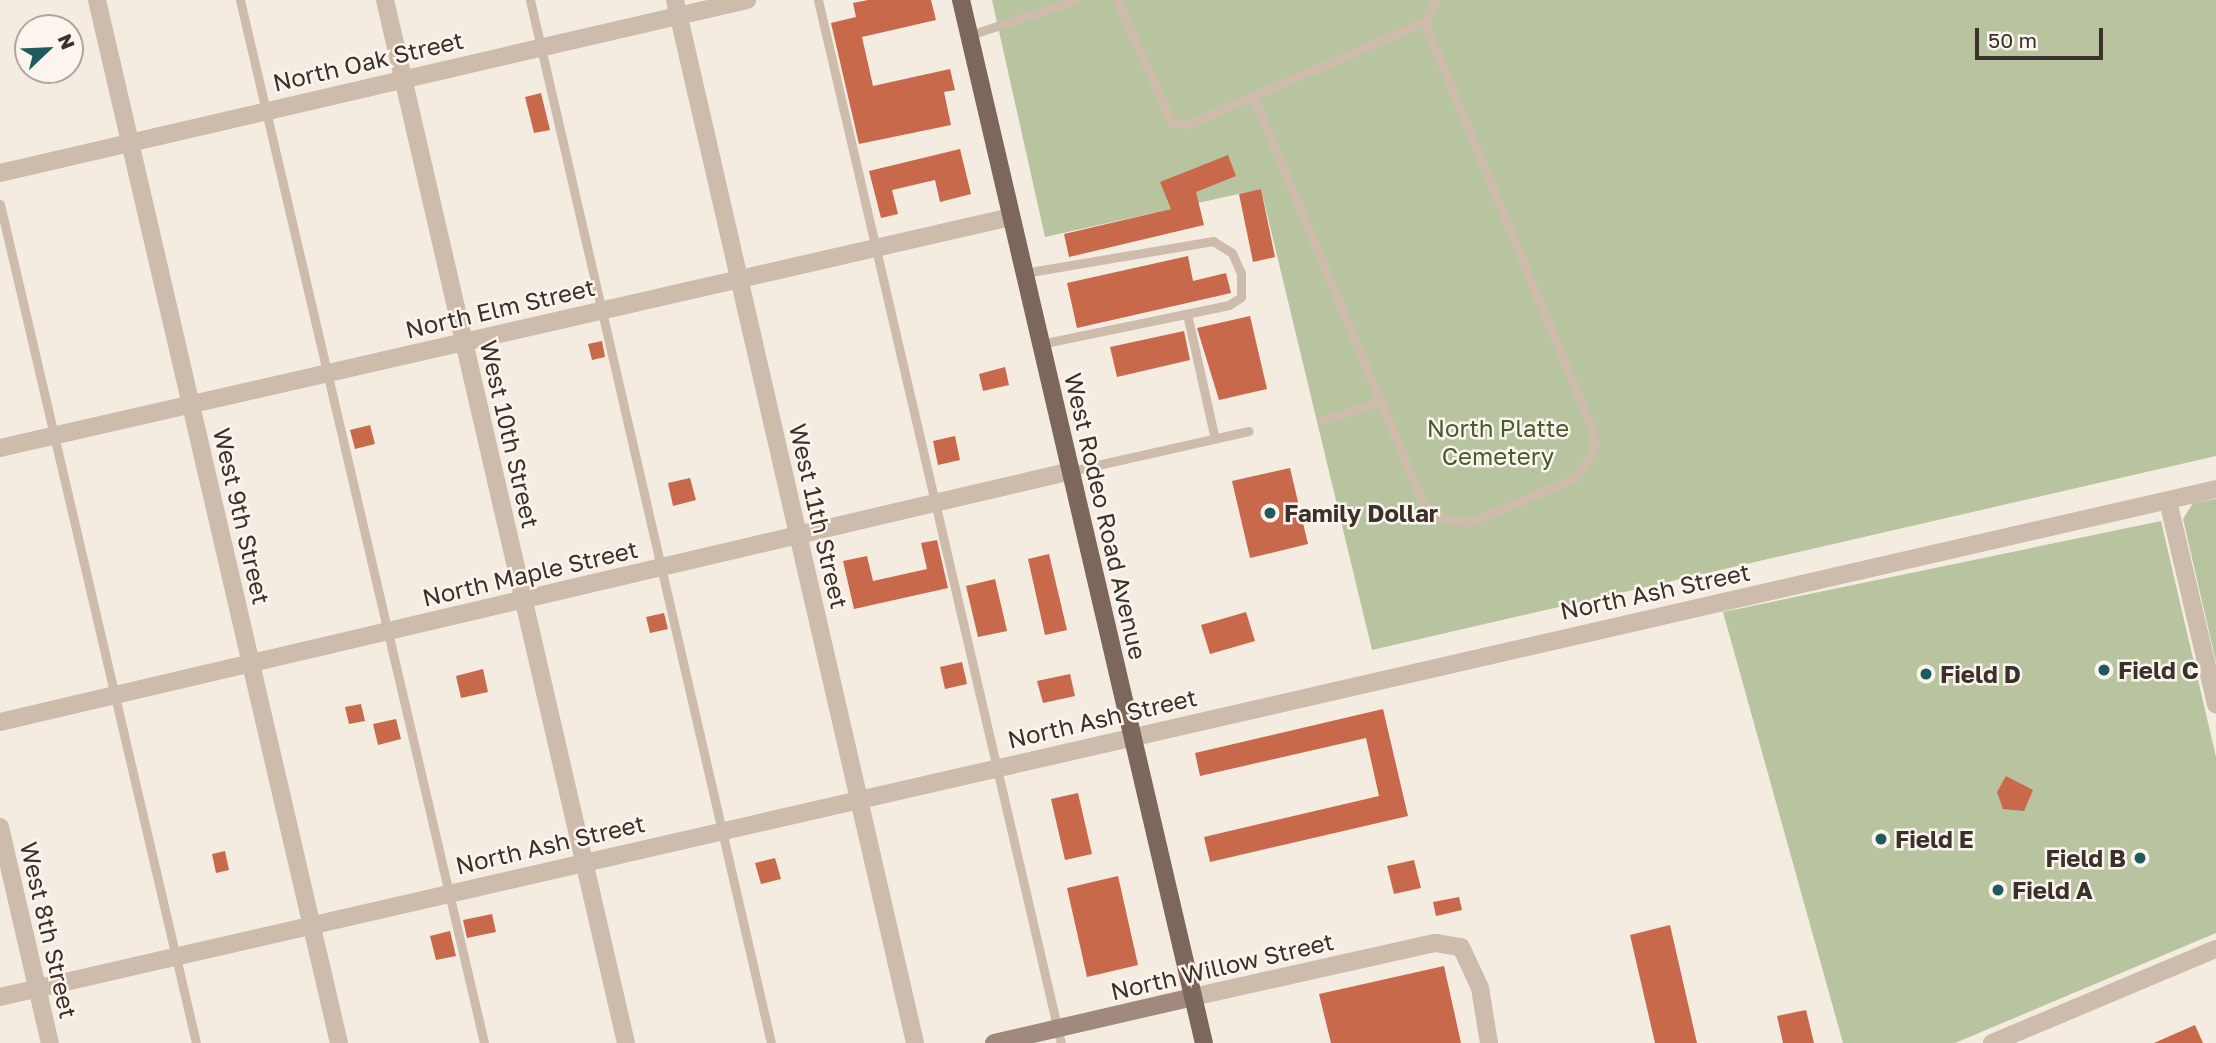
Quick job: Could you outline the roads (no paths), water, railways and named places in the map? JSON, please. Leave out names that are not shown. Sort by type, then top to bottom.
[{"type":"main road","name":"West Rodeo Road Avenue","points":[[961,0],[1205,1043]]},
{"type":"main road","name":"North Willow Street","points":[[994,1043],[1059,1036],[1193,997]]},
{"type":"street","name":"West 9th Street","points":[[97,0],[339,1043]]},
{"type":"street","name":"West 10th Street","points":[[385,0],[626,1043]]},
{"type":"street","name":"North Oak Street","points":[[0,173],[540,47],[677,8],[747,0]]},
{"type":"street","name":"West 11th Street","points":[[677,8],[915,1043]]},
{"type":"street","name":"North Elm Street","points":[[0,449],[1012,217]]},
{"type":"street","name":"North Maple Street","points":[[0,722],[1070,471]]},
{"type":"street","name":"North Ash Street","points":[[0,996],[2216,489]]},
{"type":"street","points":[[2168,501],[2216,704]]},
{"type":"street","name":"West 8th Street","points":[[0,827],[50,1043]]},
{"type":"street","name":"North Willow Street","points":[[1193,997],[1435,943],[1461,947],[1480,988],[1489,1043]]},
{"type":"street","points":[[1992,1043],[2216,949]]},
{"type":"lane","points":[[240,0],[484,1043]]},
{"type":"lane","points":[[530,0],[771,1043]]},
{"type":"lane","points":[[818,0],[937,502],[995,768],[1059,1036]]},
{"type":"lane","points":[[970,36],[1076,0]]},
{"type":"lane","points":[[1117,0],[1171,122],[1186,125],[1254,99],[1424,22],[1436,0]]},
{"type":"lane","points":[[1254,99],[1422,500],[1441,519],[1469,522],[1575,478],[1595,447],[1424,22]]},
{"type":"lane","points":[[0,204],[196,1043]]},
{"type":"lane","points":[[1024,273],[1213,241],[1232,253],[1241,297],[1187,314],[1041,344]]},
{"type":"lane","points":[[1187,314],[1215,439]]},
{"type":"lane","points":[[1323,421],[1382,401]]},
{"type":"lane","points":[[1070,471],[1249,431]]},
{"type":"place","name":"Family Dollar","points":[[1270,513]]},
{"type":"place","name":"Field C","points":[[2104,670]]},
{"type":"place","name":"Field D","points":[[1926,674]]},
{"type":"place","name":"Field E","points":[[1881,839]]},
{"type":"place","name":"Field B","points":[[2140,858]]},
{"type":"place","name":"Field A","points":[[1998,890]]},
{"type":"park label","name":"North Platte Cemetery","points":[[1498,442]]}]
